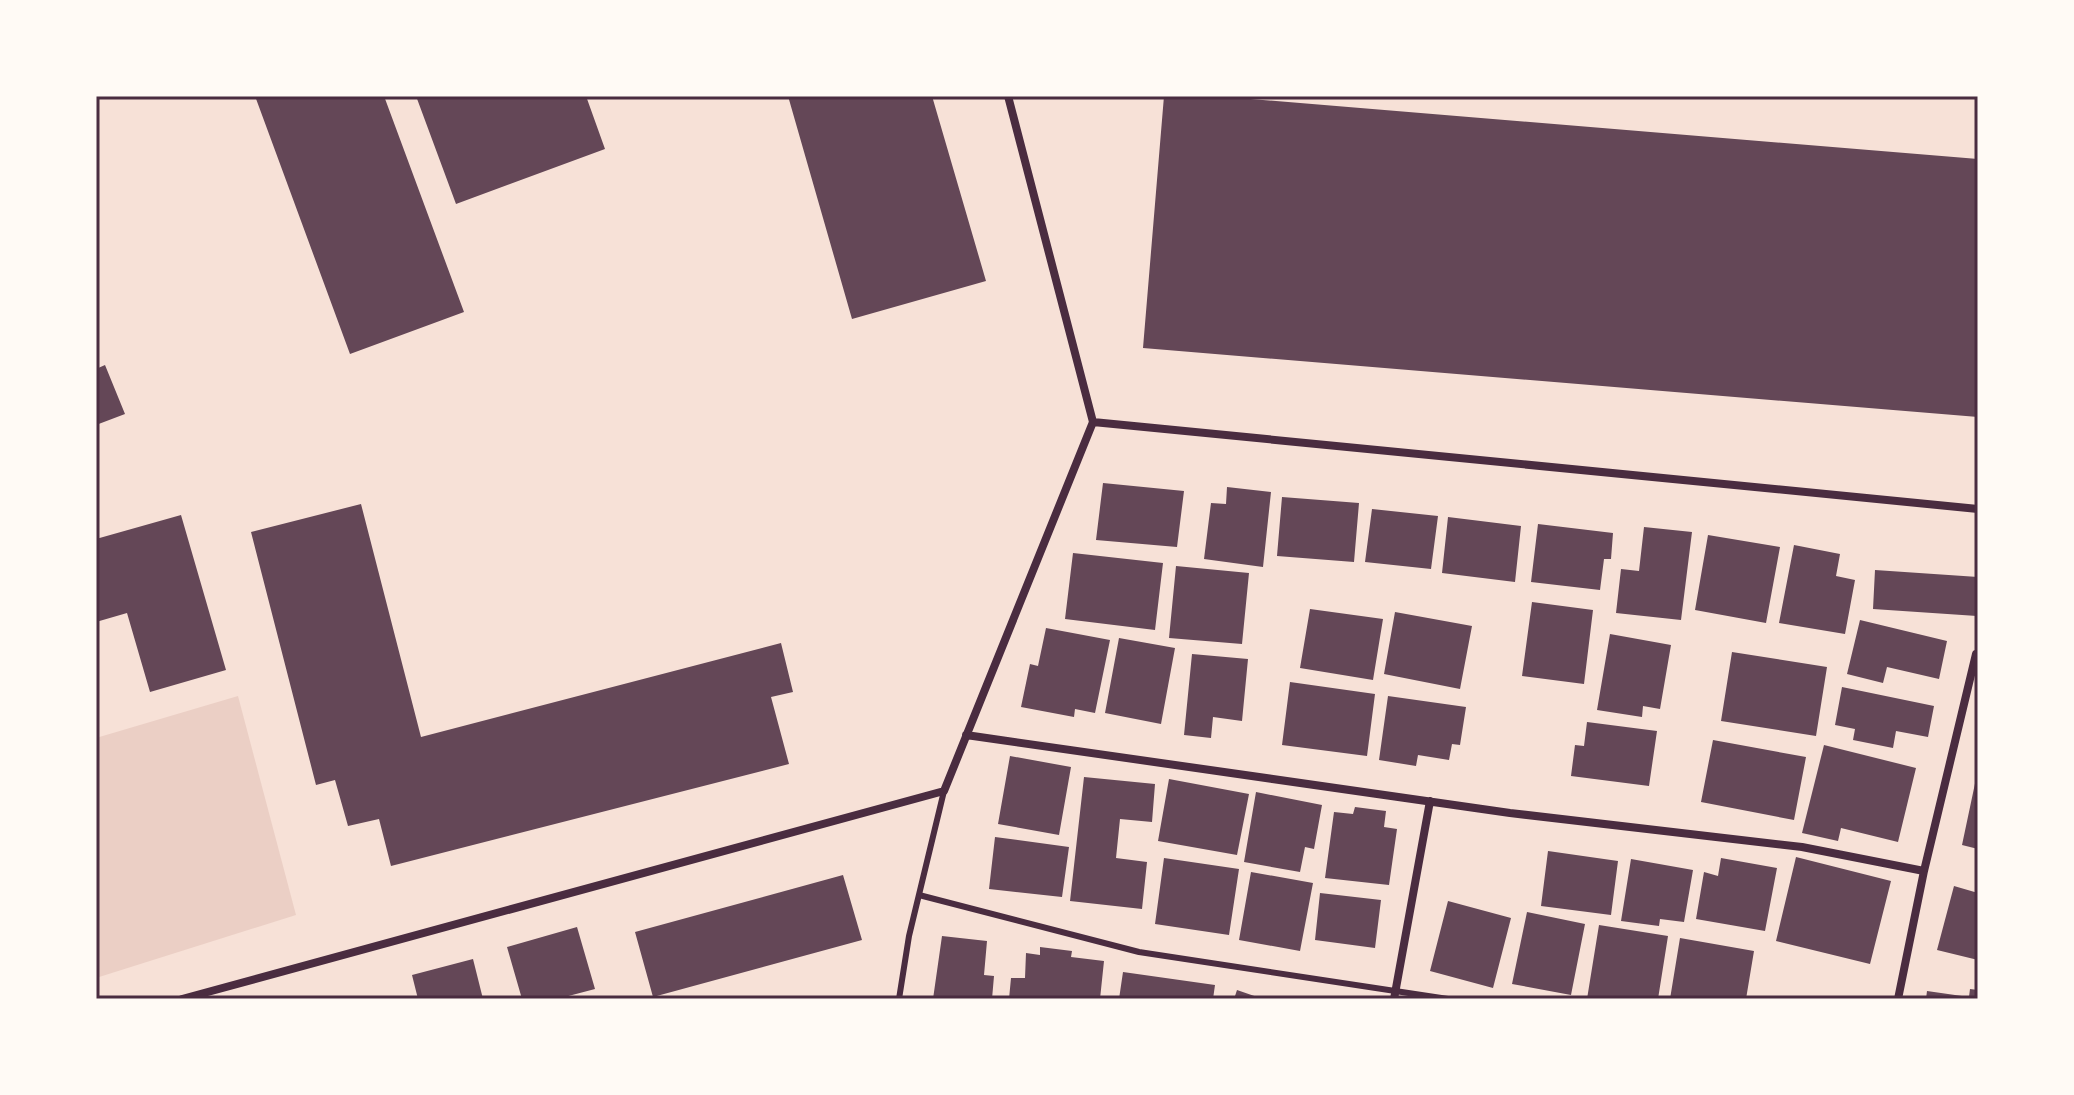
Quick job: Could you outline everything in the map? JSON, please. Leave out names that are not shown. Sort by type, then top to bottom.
[{"type":"street","points":[[182,999],[944,791],[1093,422],[1008,96]]},
{"type":"street","points":[[1093,422],[1978,509]]},
{"type":"street","points":[[1898,999],[1924,871],[1976,654]]},
{"type":"street","points":[[966,735],[1510,813],[1802,847],[1924,871]]},
{"type":"street","points":[[1395,994],[1430,801]]},
{"type":"lane","points":[[899,999],[919,895],[944,791]]},
{"type":"lane","points":[[919,895],[1139,952],[1395,994],[1448,999]]},
{"type":"shaded area","points":[[238,696],[296,915],[96,978],[96,738]]},
{"type":"building","points":[[255,96],[384,96],[464,312],[350,354]]},
{"type":"building","points":[[416,96],[586,96],[605,149],[456,204]]},
{"type":"building","points":[[788,96],[932,96],[986,281],[852,319]]},
{"type":"building","points":[[1164,96],[1214,96],[1978,159],[1978,417],[1143,348]]},
{"type":"building","points":[[105,365],[125,414],[96,425],[96,369]]},
{"type":"building","points":[[1103,483],[1184,491],[1177,547],[1096,540]]},
{"type":"building","points":[[1227,487],[1271,492],[1263,567],[1204,559],[1211,503],[1226,504]]},
{"type":"building","points":[[1282,497],[1359,503],[1354,562],[1277,556]]},
{"type":"building","points":[[361,504],[421,737],[781,643],[793,692],[771,697],[789,764],[391,866],[379,819],[348,826],[335,780],[316,785],[251,532]]},
{"type":"building","points":[[1372,509],[1438,516],[1431,569],[1365,562]]},
{"type":"building","points":[[181,515],[226,670],[150,692],[127,613],[96,622],[96,539]]},
{"type":"building","points":[[1448,517],[1521,526],[1515,582],[1442,573]]},
{"type":"building","points":[[1538,524],[1613,533],[1611,559],[1604,559],[1600,590],[1531,582]]},
{"type":"building","points":[[1644,527],[1692,532],[1681,620],[1616,613],[1621,569],[1639,571]]},
{"type":"building","points":[[1708,535],[1780,547],[1766,623],[1695,610]]},
{"type":"building","points":[[1794,545],[1840,554],[1836,576],[1855,580],[1845,634],[1779,623]]},
{"type":"building","points":[[1073,553],[1163,563],[1155,630],[1065,619]]},
{"type":"building","points":[[1176,566],[1249,573],[1242,644],[1169,638]]},
{"type":"building","points":[[1875,570],[1978,577],[1977,616],[1873,609]]},
{"type":"building","points":[[1532,602],[1593,610],[1584,684],[1522,676]]},
{"type":"building","points":[[1310,609],[1383,619],[1373,680],[1300,668]]},
{"type":"building","points":[[1395,612],[1472,626],[1460,689],[1384,674]]},
{"type":"building","points":[[1860,620],[1947,641],[1939,679],[1887,667],[1883,683],[1847,674]]},
{"type":"building","points":[[1046,628],[1110,640],[1095,713],[1075,709],[1074,717],[1021,707],[1030,664],[1038,666]]},
{"type":"building","points":[[1610,634],[1671,645],[1660,709],[1643,706],[1642,717],[1597,710]]},
{"type":"building","points":[[1119,638],[1175,648],[1161,724],[1105,713]]},
{"type":"building","points":[[1732,652],[1827,667],[1816,736],[1721,721]]},
{"type":"building","points":[[1192,654],[1248,659],[1242,721],[1213,717],[1211,738],[1184,735]]},
{"type":"building","points":[[1290,682],[1375,694],[1367,756],[1282,745]]},
{"type":"building","points":[[1842,687],[1934,706],[1928,737],[1896,731],[1893,748],[1853,740],[1855,729],[1835,725]]},
{"type":"building","points":[[1388,696],[1466,707],[1460,745],[1452,744],[1449,760],[1418,755],[1416,766],[1379,760]]},
{"type":"building","points":[[1587,722],[1657,731],[1649,786],[1571,776],[1575,745],[1584,746]]},
{"type":"building","points":[[1713,740],[1806,757],[1794,820],[1701,802]]},
{"type":"building","points":[[1824,745],[1916,768],[1898,842],[1841,828],[1838,841],[1802,833]]},
{"type":"building","points":[[1010,756],[1071,767],[1059,835],[998,824]]},
{"type":"building","points":[[1978,774],[1978,849],[1962,845]]},
{"type":"building","points":[[1084,777],[1155,784],[1152,822],[1120,819],[1116,858],[1147,862],[1142,909],[1070,901]]},
{"type":"building","points":[[1169,779],[1249,794],[1237,855],[1158,841]]},
{"type":"building","points":[[1256,792],[1322,805],[1314,849],[1305,847],[1300,872],[1244,862]]},
{"type":"building","points":[[1355,807],[1386,811],[1384,827],[1397,829],[1389,885],[1325,878],[1334,812],[1353,814]]},
{"type":"building","points":[[995,837],[1069,847],[1062,897],[989,889]]},
{"type":"building","points":[[1548,851],[1618,861],[1611,915],[1541,906]]},
{"type":"building","points":[[1796,857],[1891,881],[1870,964],[1776,941]]},
{"type":"building","points":[[1164,858],[1239,869],[1229,935],[1155,924]]},
{"type":"building","points":[[1721,858],[1777,868],[1765,931],[1696,919],[1704,872],[1718,876]]},
{"type":"building","points":[[1631,859],[1693,870],[1684,922],[1660,919],[1659,926],[1621,921]]},
{"type":"building","points":[[1251,872],[1313,883],[1300,951],[1239,940]]},
{"type":"building","points":[[843,875],[862,940],[653,997],[635,932]]},
{"type":"building","points":[[1954,886],[1978,893],[1978,960],[1937,950]]},
{"type":"building","points":[[1320,893],[1381,900],[1375,948],[1315,940]]},
{"type":"building","points":[[1448,901],[1511,918],[1493,988],[1430,971]]},
{"type":"building","points":[[1527,912],[1585,924],[1571,995],[1512,984]]},
{"type":"building","points":[[1599,925],[1668,936],[1658,999],[1587,999]]},
{"type":"building","points":[[577,927],[595,989],[557,999],[522,999],[507,947]]},
{"type":"building","points":[[942,936],[987,941],[984,975],[994,976],[992,999],[933,999]]},
{"type":"building","points":[[1680,938],[1754,951],[1746,999],[1670,999]]},
{"type":"building","points":[[1040,947],[1072,951],[1071,957],[1104,961],[1100,999],[1009,999],[1011,978],[1025,978],[1026,953],[1040,955]]},
{"type":"building","points":[[473,959],[483,999],[418,999],[412,975]]},
{"type":"building","points":[[1123,972],[1215,985],[1213,999],[1119,999]]},
{"type":"building","points":[[1970,989],[1978,990],[1978,999],[1926,999],[1927,991],[1969,997]]},
{"type":"building","points":[[1237,990],[1263,999],[1234,999]]}]
